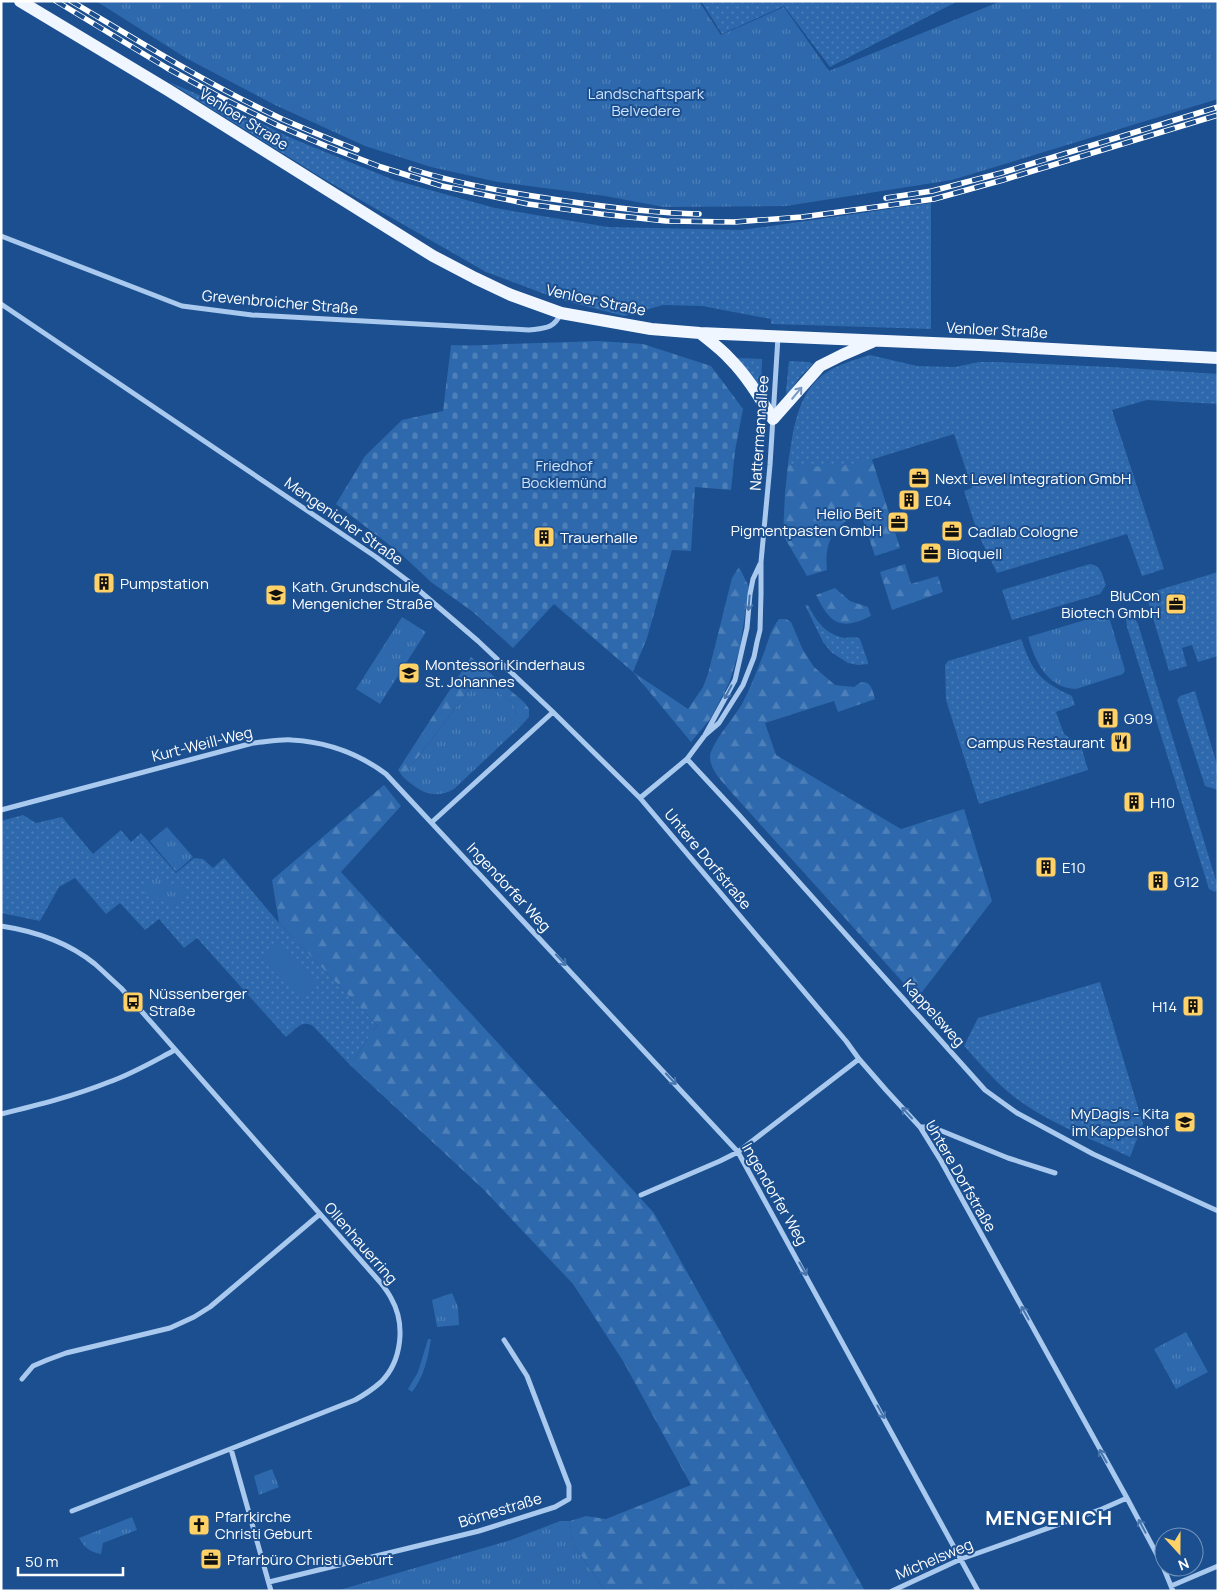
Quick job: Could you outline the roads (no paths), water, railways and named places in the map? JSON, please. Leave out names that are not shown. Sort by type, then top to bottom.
[{"type":"main road","name":"Venloer Straße","points":[[20,1],[168,90],[434,256],[512,295],[562,313],[651,329],[700,333],[778,335],[1218,358]]},
{"type":"main road","points":[[700,333],[738,368],[758,394],[773,419],[820,366],[842,354],[877,340]]},
{"type":"street","name":"Grevenbroicher Straße","points":[[1,236],[182,306],[252,316],[529,330],[549,328],[558,321],[562,313]]},
{"type":"street","name":"Mengenicher Straße","points":[[1,304],[376,557],[408,581],[478,641],[640,798]]},
{"type":"street","name":"Nattermannallee","points":[[705,734],[719,723],[743,685],[754,657],[760,630],[761,562],[778,335]]},
{"type":"street","name":"Nattermannallee","points":[[640,798],[687,759],[705,734],[735,680],[747,628],[753,578],[761,562]]},
{"type":"street","points":[[432,822],[553,712]]},
{"type":"street","name":"Kurt-Weill-Weg","points":[[1,810],[253,743],[291,740],[331,746],[363,758],[386,774],[432,822]]},
{"type":"street","name":"Kappelsweg","points":[[687,759],[985,1090],[1018,1113],[1093,1154],[1218,1211]]},
{"type":"street","name":"Untere Dorfstraße","points":[[640,798],[859,1058],[920,1127],[941,1161],[1127,1498],[1162,1564],[1172,1588]]},
{"type":"street","name":"Ingendorfer Weg","points":[[432,822],[738,1152],[978,1591]]},
{"type":"street","name":"Ollenhauerring","points":[[1,926],[26,931],[69,948],[93,963],[121,988],[380,1282],[392,1299],[401,1334],[393,1365],[382,1380],[355,1400],[72,1511]]},
{"type":"street","points":[[1,1114],[46,1103],[109,1082],[175,1050]]},
{"type":"street","points":[[641,1195],[738,1152],[859,1058]]},
{"type":"street","points":[[920,1127],[932,1128],[1008,1158],[1055,1173]]},
{"type":"street","points":[[22,1379],[33,1366],[66,1353],[170,1328],[194,1317],[210,1307],[320,1214]]},
{"type":"street","name":"Börnestraße","points":[[269,1582],[479,1531],[554,1506],[568,1499],[569,1486],[527,1376],[504,1340]]},
{"type":"street","points":[[231,1449],[272,1591]]},
{"type":"street","name":"Michelsweg","points":[[892,1591],[961,1559],[1102,1509],[1127,1498]]},
{"type":"street","points":[[1172,1588],[1218,1566]]},
{"type":"railway","points":[[56,1],[167,68],[220,97],[279,126],[381,167],[442,186],[528,204],[666,221],[734,222],[802,217],[934,199],[1218,115]]},
{"type":"railway","points":[[71,1],[228,92],[282,119],[357,150]]},
{"type":"railway","points":[[886,198],[932,191],[1001,173],[1218,107]]},
{"type":"railway","points":[[411,169],[466,184],[540,197],[629,209],[699,214]]},
{"type":"place","name":"Next Level Integration GmbH","points":[[919,478]]},
{"type":"place","name":"E04","points":[[909,500]]},
{"type":"place","name":"Helio Beit Pigmentpasten GmbH","points":[[898,522]]},
{"type":"place","name":"Cadlab Cologne","points":[[952,531]]},
{"type":"place","name":"Trauerhalle","points":[[544,537]]},
{"type":"place","name":"Bioquell","points":[[931,553]]},
{"type":"place","name":"Pumpstation","points":[[104,583]]},
{"type":"place","name":"Kath. Grundschule Mengenicher Straße","points":[[276,595]]},
{"type":"place","name":"BluCon Biotech GmbH","points":[[1176,604]]},
{"type":"place","name":"Montessori Kinderhaus St. Johannes","points":[[409,673]]},
{"type":"place","name":"G09","points":[[1108,718]]},
{"type":"place","name":"Campus Restaurant","points":[[1121,742]]},
{"type":"place","name":"H10","points":[[1134,802]]},
{"type":"place","name":"E10","points":[[1046,867]]},
{"type":"place","name":"G12","points":[[1158,881]]},
{"type":"place","name":"Nüssenberger Straße","points":[[133,1002]]},
{"type":"place","name":"H14","points":[[1193,1006]]},
{"type":"place","name":"MyDagis - Kita im Kappelshof","points":[[1185,1122]]},
{"type":"place","name":"Pfarrkirche Christi Geburt","points":[[199,1525]]},
{"type":"place","name":"Pfarrbüro Christi Geburt","points":[[211,1559]]},
{"type":"district","name":"MENGENICH","points":[[1049,1517]]},
{"type":"park label","name":"Landschaftspark Belvedere","points":[[646,102]]},
{"type":"park label","name":"Friedhof Bocklemünd","points":[[564,474]]}]
